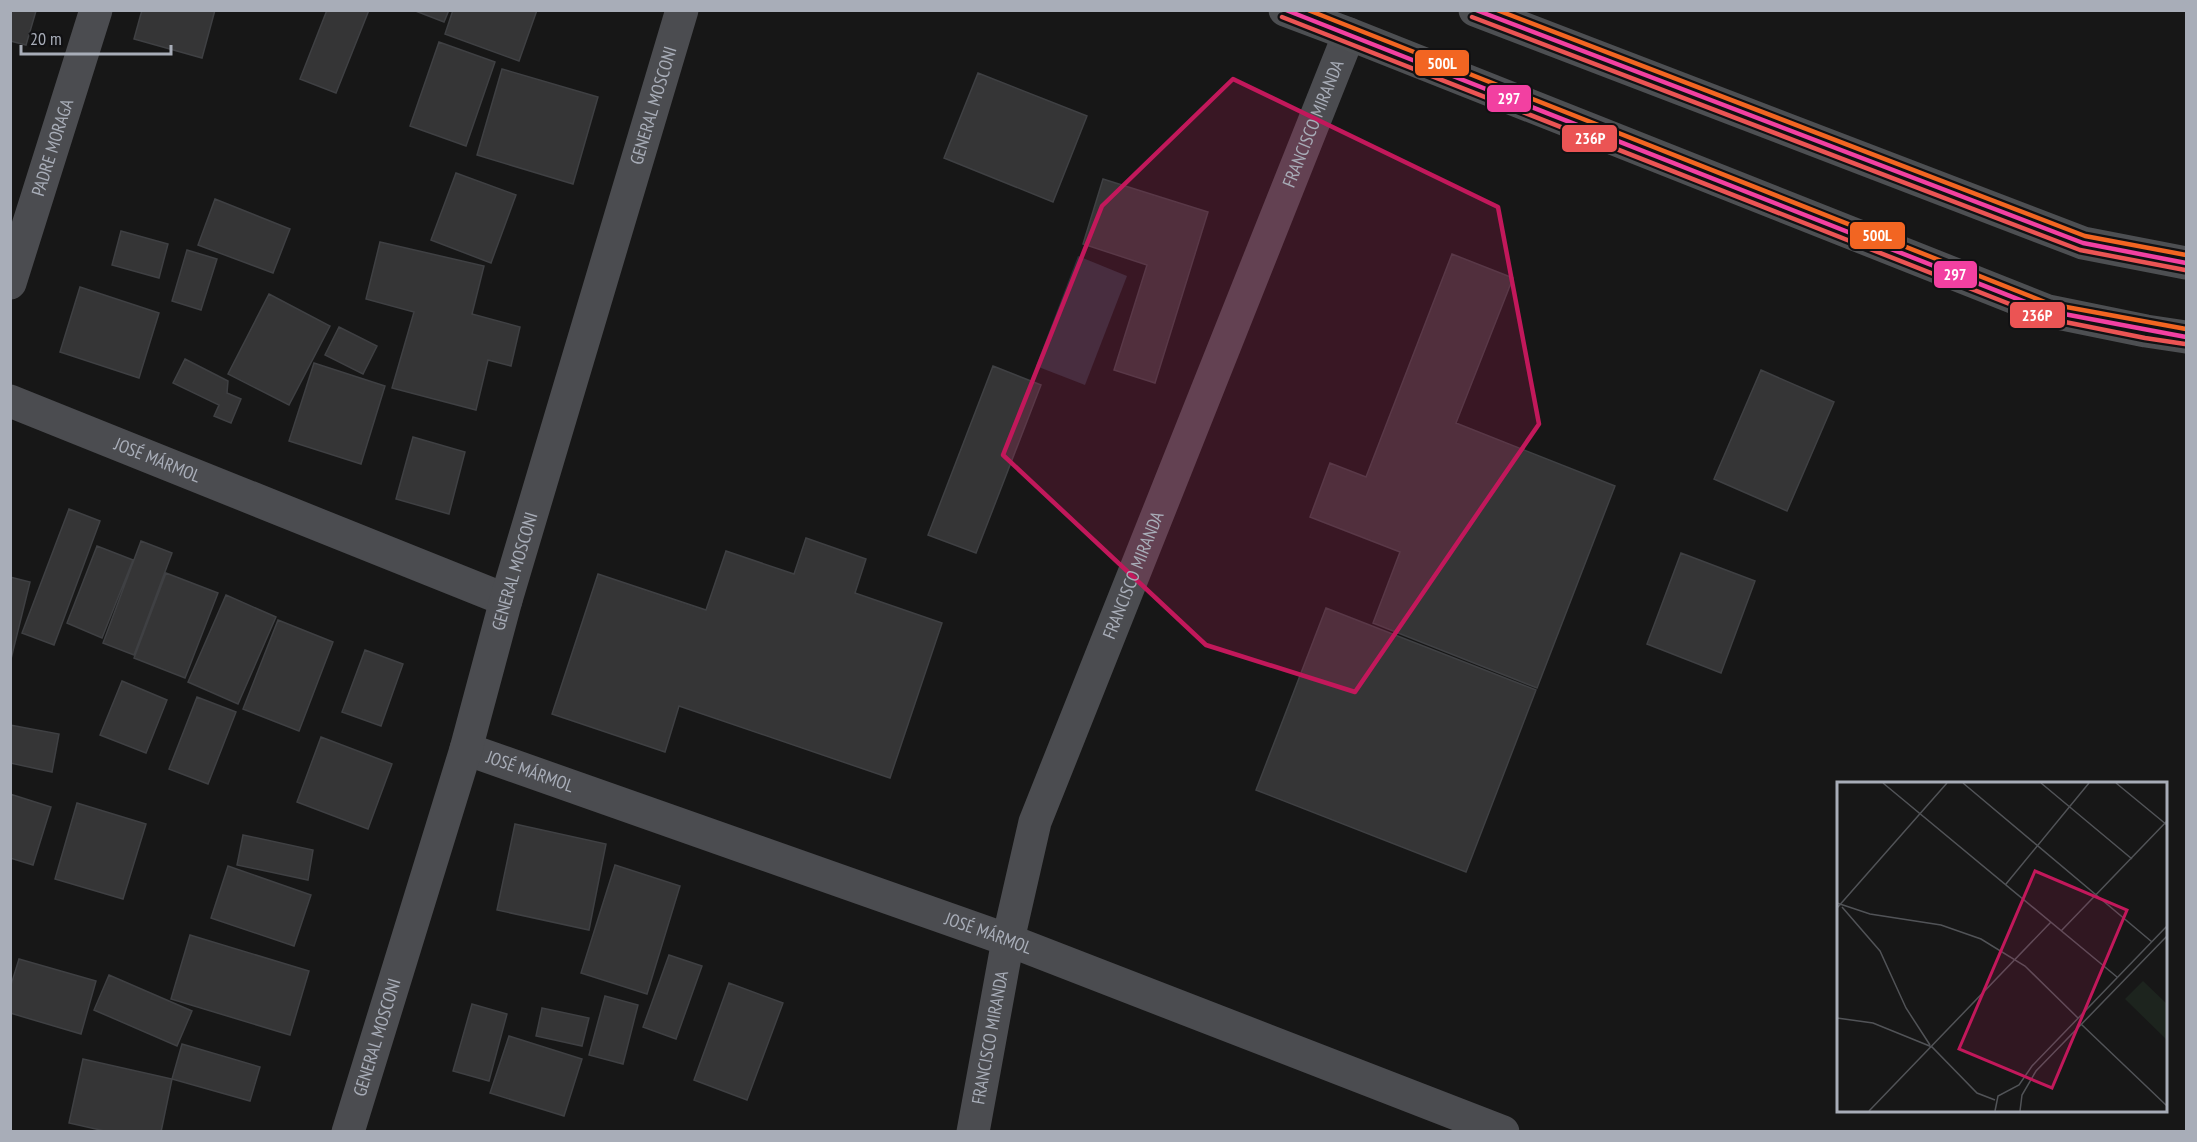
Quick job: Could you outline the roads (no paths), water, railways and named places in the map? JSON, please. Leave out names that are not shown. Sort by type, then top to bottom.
[{"type":"main road","points":[[1285,10],[2048,311],[2187,337]]},
{"type":"main road","points":[[1475,10],[2083,243],[2187,263]]},
{"type":"street","name":"PADRE MORAGA","points":[[10,282],[96,10]]},
{"type":"street","name":"GENERAL MOSCONI","points":[[348,1131],[466,749],[506,600],[682,10]]},
{"type":"street","name":"FRANCISCO MIRANDA","points":[[973,1131],[1008,940],[1035,822],[1349,34]]},
{"type":"street","name":"JOSÉ MÁRMOL","points":[[10,401],[506,600]]},
{"type":"street","name":"JOSÉ MÁRMOL","points":[[466,749],[1008,940],[1503,1131]]}]
